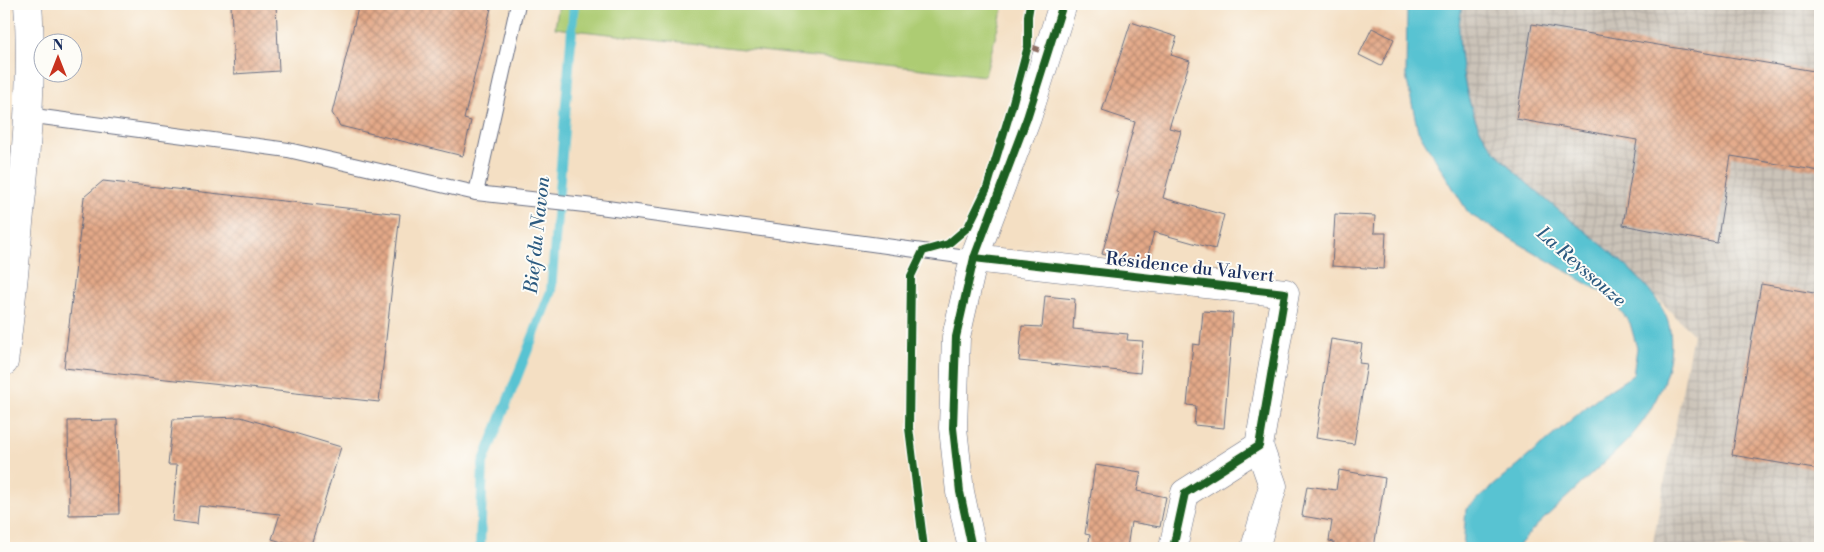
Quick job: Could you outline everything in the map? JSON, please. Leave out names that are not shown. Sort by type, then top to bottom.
[{"type":"street","points":[[4,362],[25,163],[31,45],[28,4]]},
{"type":"street","points":[[972,548],[960,492],[953,428],[956,337],[974,258],[1027,118],[1063,4]]},
{"type":"street","name":"Résidence du Valvert","points":[[974,258],[1285,293],[1259,446],[1273,486],[1255,548]]},
{"type":"street","points":[[1173,548],[1185,493],[1259,446]]},
{"type":"lane","points":[[476,193],[518,4]]},
{"type":"lane","points":[[27,115],[288,150],[476,193],[585,205],[974,258]]},
{"type":"shaded area","points":[[1463,4],[1820,4],[1820,548],[1652,548],[1693,334],[1628,269],[1515,173],[1486,141],[1472,111],[1462,75],[1459,29]]},
{"type":"green space","points":[[559,4],[1004,4],[985,76],[555,28]]},
{"type":"water","name":"La Reyssouze","points":[[1408,4],[1463,4],[1460,17],[1459,43],[1463,73],[1470,104],[1481,131],[1495,151],[1520,177],[1605,247],[1640,280],[1655,297],[1665,314],[1670,331],[1670,354],[1662,387],[1646,417],[1630,438],[1531,531],[1517,548],[1463,548],[1466,509],[1597,398],[1633,375],[1637,348],[1630,323],[1610,297],[1469,214],[1418,131],[1406,76]]},
{"type":"building","points":[[231,4],[276,4],[279,71],[234,74]]},
{"type":"building","points":[[359,4],[492,4],[464,119],[471,121],[463,156],[340,126],[332,113]]},
{"type":"building","points":[[1131,22],[1177,37],[1171,55],[1190,61],[1169,128],[1181,131],[1163,198],[1224,215],[1215,249],[1154,232],[1146,262],[1121,259],[1102,254],[1119,193],[1116,192],[1135,122],[1102,111]]},
{"type":"building","points":[[1532,24],[1820,72],[1820,171],[1731,156],[1717,243],[1623,225],[1637,140],[1516,119]]},
{"type":"building","points":[[1372,28],[1394,39],[1381,66],[1359,55]]},
{"type":"building","points":[[103,181],[400,214],[379,402],[64,368],[84,197]]},
{"type":"building","points":[[1335,214],[1375,216],[1374,233],[1386,233],[1384,269],[1332,266]]},
{"type":"building","points":[[1761,284],[1820,294],[1820,470],[1732,455]]},
{"type":"building","points":[[1045,296],[1075,299],[1073,329],[1128,334],[1127,340],[1143,341],[1140,373],[1019,361],[1022,326],[1042,327]]},
{"type":"building","points":[[1203,311],[1233,313],[1224,428],[1194,425],[1196,406],[1187,405],[1193,344],[1200,345]]},
{"type":"building","points":[[1331,339],[1362,344],[1359,363],[1367,364],[1354,444],[1316,438]]},
{"type":"building","points":[[241,417],[341,447],[310,548],[302,548],[272,539],[280,514],[199,506],[197,524],[172,521],[177,465],[168,465],[173,419]]},
{"type":"building","points":[[117,420],[119,514],[69,515],[68,421]]},
{"type":"building","points":[[1095,465],[1141,472],[1137,491],[1166,497],[1160,527],[1131,522],[1127,548],[1088,548],[1090,535],[1085,534]]},
{"type":"building","points":[[1339,470],[1385,478],[1374,548],[1333,548],[1334,542],[1329,541],[1332,521],[1302,516],[1307,486],[1336,490]]},
{"type":"waterway","name":"Bief du Navon","points":[[480,548],[483,463],[551,291],[574,4]]},
{"type":"marked path","points":[[1028,46],[1048,53]]},
{"type":"cycle path","points":[[924,548],[909,428],[911,276],[923,251],[948,244],[968,227],[987,188],[1028,46],[1030,4]]},
{"type":"cycle path","points":[[972,548],[960,492],[953,428],[956,337],[974,258],[1027,118],[1063,4]]},
{"type":"cycle path","points":[[974,258],[1285,293],[1259,446],[1185,493],[1173,548]]}]
